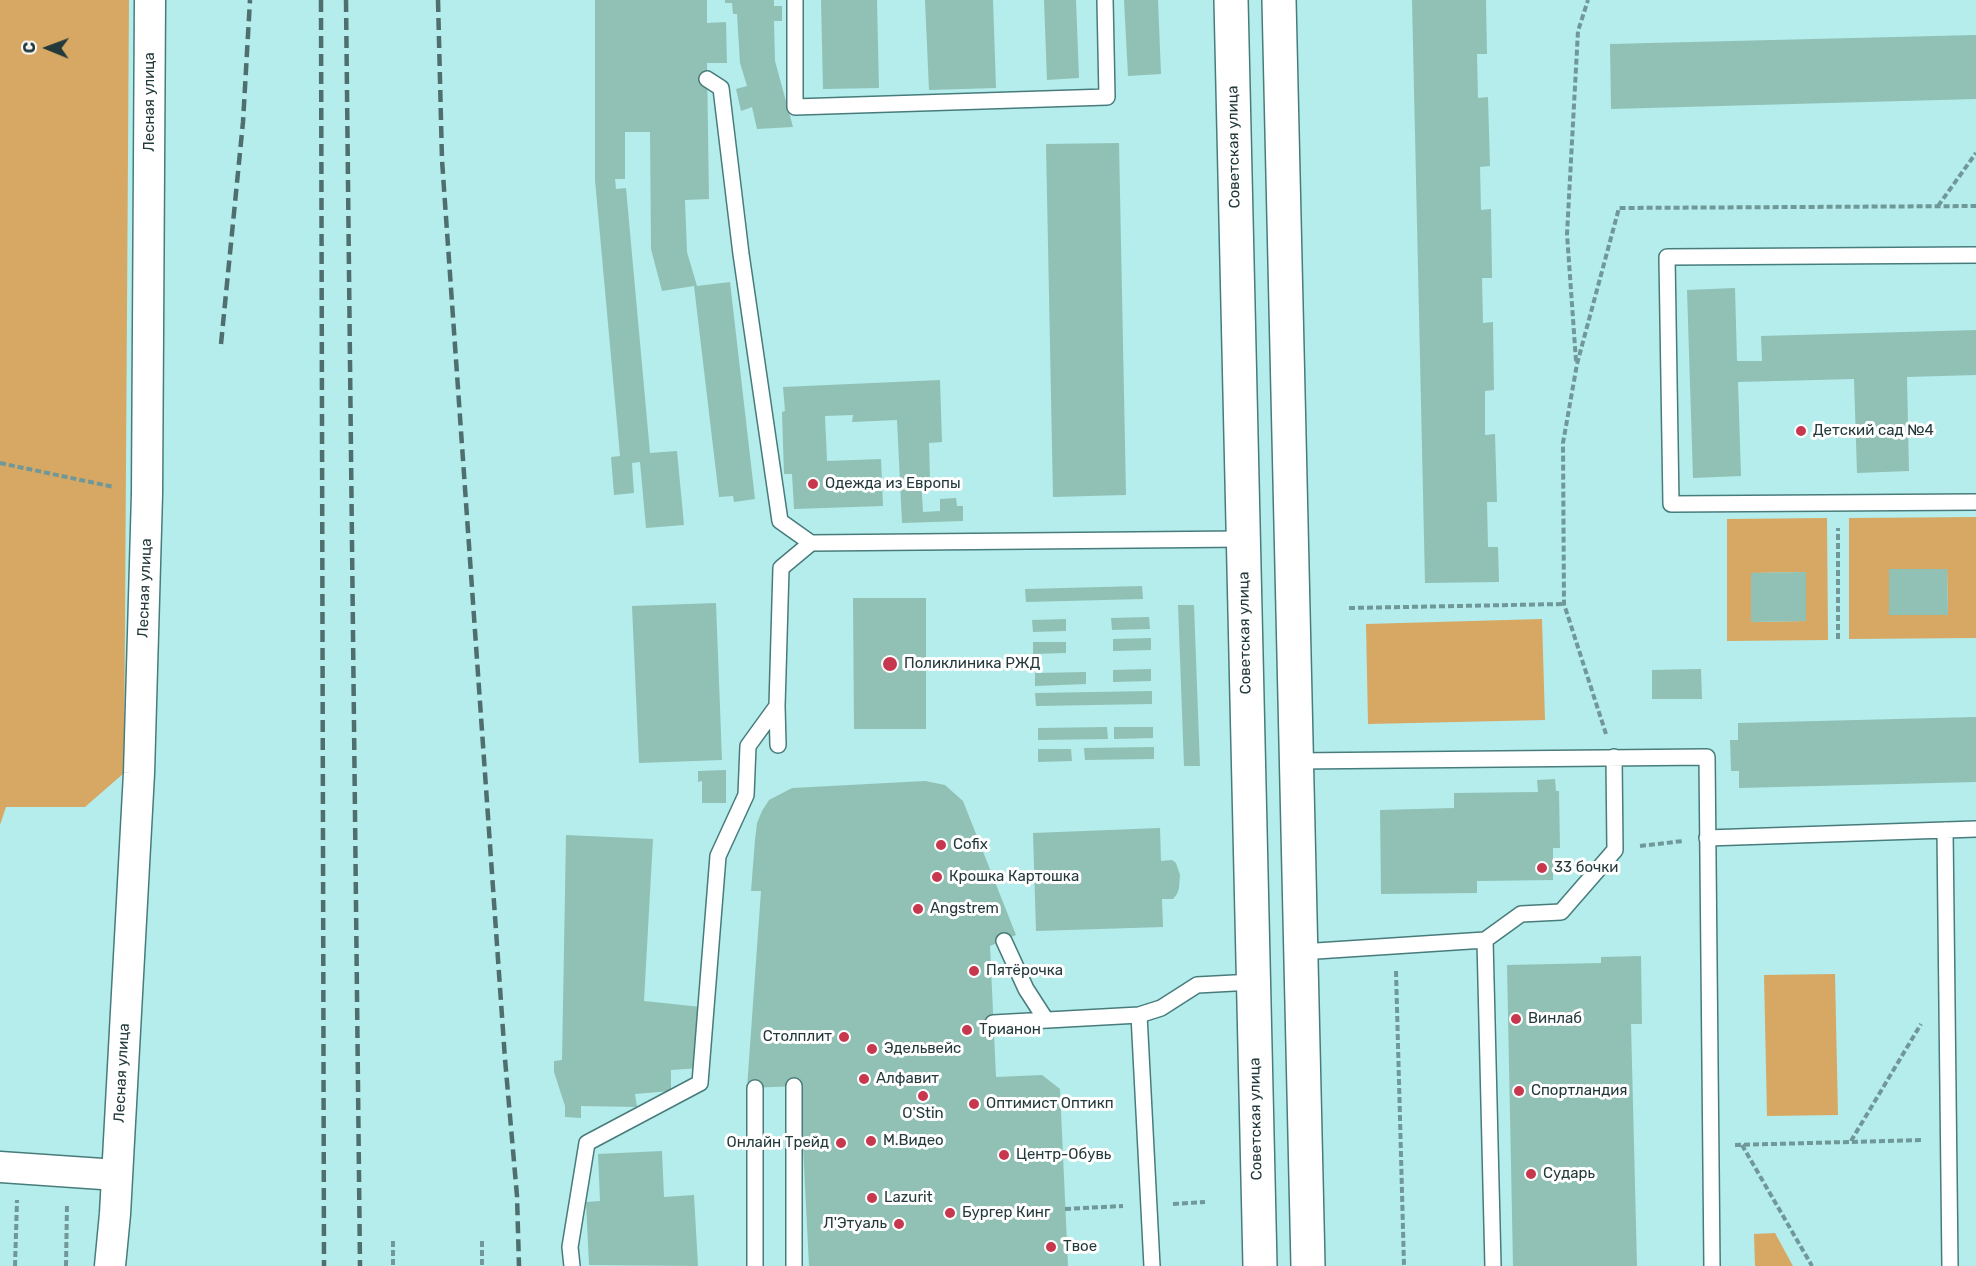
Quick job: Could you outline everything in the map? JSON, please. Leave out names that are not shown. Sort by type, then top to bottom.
[{"type":"main road","name":"Советская улица","points":[[1231,0],[1260,1266]]},
{"type":"main road","points":[[1280,0],[1308,1266]]},
{"type":"street","name":"Лесная улица","points":[[110,1266],[140,773],[147,494],[150,0]]},
{"type":"street","points":[[0,1167],[117,1175]]},
{"type":"lane","points":[[795,0],[795,107],[1107,97],[1105,0]]},
{"type":"lane","points":[[707,79],[721,88],[741,254],[780,521],[811,543],[1243,539]]},
{"type":"lane","points":[[1976,255],[1667,257],[1671,504],[1976,502]]},
{"type":"lane","points":[[778,745],[777,706],[782,568],[811,543]]},
{"type":"lane","points":[[572,1266],[570,1247],[587,1143],[700,1083],[718,856],[746,795],[748,746],[777,706]]},
{"type":"lane","points":[[1301,952],[1485,940],[1521,914],[1561,912],[1615,850],[1614,757]]},
{"type":"lane","points":[[1296,761],[1707,757],[1712,1266]]},
{"type":"lane","points":[[1707,838],[1976,829]]},
{"type":"lane","points":[[1945,830],[1950,1266]]},
{"type":"lane","points":[[1485,940],[1493,1266]]},
{"type":"lane","points":[[1004,941],[1026,989],[1046,1020]]},
{"type":"lane","points":[[993,1023],[1139,1015],[1161,1008],[1197,985],[1253,982]]},
{"type":"lane","points":[[1139,1015],[1152,1266]]},
{"type":"lane","points":[[794,1086],[794,1266]]},
{"type":"lane","points":[[755,1088],[755,1266]]},
{"type":"path","points":[[1577,364],[1567,234],[1578,31],[1588,0]]},
{"type":"path","points":[[1938,206],[1976,153]]},
{"type":"path","points":[[1614,757],[1564,604],[1563,443],[1577,364],[1619,208],[1976,206]]},
{"type":"path","points":[[0,463],[147,494]]},
{"type":"path","points":[[1838,503],[1838,639]]},
{"type":"path","points":[[1349,608],[1564,604]]},
{"type":"path","points":[[1615,850],[1707,838]]},
{"type":"path","points":[[1382,947],[1395,969],[1404,1266]]},
{"type":"path","points":[[1851,1142],[1947,981]]},
{"type":"path","points":[[1710,1146],[1948,1139]]},
{"type":"path","points":[[1742,1145],[1812,1266]]},
{"type":"path","points":[[15,1266],[17,1196]]},
{"type":"path","points":[[66,1266],[67,1197]]},
{"type":"path","points":[[393,1241],[393,1266]]},
{"type":"path","points":[[482,1241],[482,1266]]},
{"type":"shaded area","points":[[0,0],[129,0],[124,773],[85,807],[6,807],[0,825]]},
{"type":"shaded area","points":[[1976,517],[1976,638],[1849,639],[1849,518]],"holes":[[[1889,569],[1947,569],[1948,615],[1890,615]]]},
{"type":"shaded area","points":[[1827,518],[1828,640],[1727,641],[1727,519]],"holes":[[[1805,572],[1806,621],[1751,622],[1751,573]]]},
{"type":"shaded area","points":[[1542,619],[1545,720],[1368,724],[1366,624]]},
{"type":"shaded area","points":[[1835,974],[1838,1115],[1767,1116],[1764,975]]},
{"type":"shaded area","points":[[1775,1233],[1793,1266],[1755,1266],[1754,1234]]},
{"type":"building","points":[[595,0],[707,0],[707,23],[726,22],[727,63],[707,63],[709,199],[685,200],[687,252],[697,286],[730,282],[755,499],[734,502],[733,496],[719,497],[694,286],[662,291],[651,249],[650,132],[625,132],[625,179],[615,179],[616,189],[626,188],[650,453],[677,451],[684,525],[646,528],[640,462],[632,463],[634,493],[614,495],[611,457],[620,456],[595,180]]},
{"type":"building","points":[[725,0],[774,0],[774,6],[782,6],[782,21],[774,21],[775,61],[793,127],[757,129],[752,107],[741,111],[736,89],[747,86],[740,63],[737,14],[733,14],[732,3],[725,3]]},
{"type":"building","points":[[821,0],[877,0],[879,88],[823,89]]},
{"type":"building","points":[[925,0],[993,0],[996,88],[929,90]]},
{"type":"building","points":[[1044,0],[1076,0],[1079,78],[1047,80]]},
{"type":"building","points":[[1124,0],[1158,0],[1161,74],[1128,76]]},
{"type":"building","points":[[1412,0],[1486,0],[1487,54],[1477,54],[1478,98],[1488,97],[1490,166],[1480,167],[1481,210],[1491,209],[1492,278],[1482,278],[1483,323],[1493,322],[1494,390],[1485,391],[1485,435],[1495,434],[1497,502],[1487,502],[1488,547],[1498,547],[1499,582],[1425,583]]},
{"type":"building","points":[[1976,35],[1976,99],[1611,109],[1610,44]]},
{"type":"building","points":[[1119,143],[1126,495],[1053,497],[1046,144]]},
{"type":"building","points":[[1735,288],[1737,361],[1762,361],[1761,336],[1976,330],[1976,375],[1907,377],[1909,471],[1857,473],[1854,379],[1738,382],[1741,476],[1693,478],[1687,290]]},
{"type":"building","points":[[940,380],[942,442],[929,443],[930,478],[921,478],[923,512],[940,511],[940,499],[956,498],[957,506],[963,506],[963,521],[902,523],[897,420],[852,422],[853,415],[825,416],[827,461],[881,459],[883,506],[794,509],[792,474],[784,474],[783,387]]},
{"type":"building","points":[[1889,569],[1947,569],[1948,615],[1889,615]]},
{"type":"building","points":[[1806,572],[1806,621],[1751,622],[1751,573]]},
{"type":"building","points":[[1142,586],[1143,599],[1026,602],[1025,589]]},
{"type":"building","name":"Поликлиника РЖД","points":[[853,598],[926,598],[926,729],[854,729]]},
{"type":"building","points":[[716,603],[722,760],[639,763],[632,606]]},
{"type":"building","points":[[1178,605],[1194,605],[1200,766],[1184,766]]},
{"type":"building","points":[[1149,617],[1150,629],[1112,630],[1111,618]]},
{"type":"building","points":[[1066,619],[1066,631],[1033,632],[1032,620]]},
{"type":"building","points":[[1151,638],[1151,650],[1113,651],[1113,639]]},
{"type":"building","points":[[1033,642],[1066,642],[1066,653],[1033,654]]},
{"type":"building","points":[[1151,669],[1151,681],[1113,682],[1113,670]]},
{"type":"building","points":[[1701,669],[1702,699],[1652,699],[1652,670]]},
{"type":"building","points":[[1086,672],[1086,684],[1035,686],[1035,673]]},
{"type":"building","points":[[1152,691],[1152,704],[1036,706],[1035,693]]},
{"type":"building","points":[[1976,717],[1976,782],[1739,788],[1739,771],[1731,771],[1730,740],[1738,740],[1738,723]]},
{"type":"building","points":[[1107,727],[1108,739],[1038,740],[1038,728]]},
{"type":"building","points":[[1114,727],[1153,727],[1153,738],[1114,739]]},
{"type":"building","points":[[1154,747],[1154,759],[1085,760],[1084,748]]},
{"type":"building","points":[[1038,749],[1071,749],[1072,761],[1038,762]]},
{"type":"building","points":[[726,770],[726,803],[702,803],[702,781],[698,782],[698,771]]},
{"type":"building","points":[[1555,779],[1556,791],[1559,791],[1560,848],[1553,848],[1553,880],[1477,881],[1477,893],[1381,894],[1380,810],[1454,808],[1454,793],[1538,792],[1537,780]]},
{"type":"building","name":"Эдельвейс","points":[[925,781],[945,785],[963,801],[1016,935],[990,946],[996,1077],[1042,1075],[1060,1089],[1068,1266],[809,1266],[800,1086],[747,1088],[761,891],[751,891],[757,823],[762,811],[769,800],[792,788]]},
{"type":"building","points":[[1160,828],[1161,861],[1172,860],[1176,863],[1180,875],[1177,894],[1173,899],[1162,899],[1163,927],[1036,931],[1033,833]]},
{"type":"building","points":[[566,835],[653,839],[644,1001],[701,1007],[701,1068],[671,1070],[671,1091],[635,1094],[637,1107],[581,1106],[581,1118],[565,1117],[565,1106],[554,1072],[554,1061],[562,1060]]},
{"type":"building","points":[[1641,956],[1642,1024],[1631,1024],[1637,1266],[1513,1266],[1507,965],[1601,963],[1601,957]]},
{"type":"building","points":[[662,1151],[664,1197],[694,1195],[698,1266],[589,1265],[586,1202],[600,1201],[598,1154]]},
{"type":"railway","points":[[221,344],[243,122],[250,0]]},
{"type":"railway","points":[[321,0],[324,1266]]},
{"type":"railway","points":[[346,0],[360,1266]]},
{"type":"railway","points":[[438,0],[442,160],[505,1059],[517,1196],[519,1266]]},
{"type":"place","name":"Детский сад №4","points":[[1801,431]]},
{"type":"place","name":"Одежда из Европы","points":[[813,484]]},
{"type":"place","name":"Поликлиника РЖД","points":[[890,664]]},
{"type":"place","name":"Cofix","points":[[941,845]]},
{"type":"place","name":"33 бочки","points":[[1542,868]]},
{"type":"place","name":"Крошка Картошка","points":[[937,877]]},
{"type":"place","name":"Angstrem","points":[[918,909]]},
{"type":"place","name":"Пятёрочка","points":[[974,971]]},
{"type":"place","name":"Винлаб","points":[[1516,1019]]},
{"type":"place","name":"Трианон","points":[[967,1030]]},
{"type":"place","name":"Столплит","points":[[844,1037]]},
{"type":"place","name":"Эдельвейс","points":[[872,1049]]},
{"type":"place","name":"Алфавит","points":[[864,1079]]},
{"type":"place","name":"Спортландия","points":[[1519,1091]]},
{"type":"place","name":"O'Stin","points":[[923,1096]]},
{"type":"place","name":"Оптимист Оптикп","points":[[974,1104]]},
{"type":"place","name":"М.Видео","points":[[871,1141]]},
{"type":"place","name":"Онлайн Трейд","points":[[841,1143]]},
{"type":"place","name":"Центр-Обувь","points":[[1004,1155]]},
{"type":"place","name":"Сударь","points":[[1531,1174]]},
{"type":"place","name":"Lazurit","points":[[872,1198]]},
{"type":"place","name":"Бургер Кинг","points":[[950,1213]]},
{"type":"place","name":"Л'Этуаль","points":[[899,1224]]},
{"type":"place","name":"Твое","points":[[1051,1247]]}]
